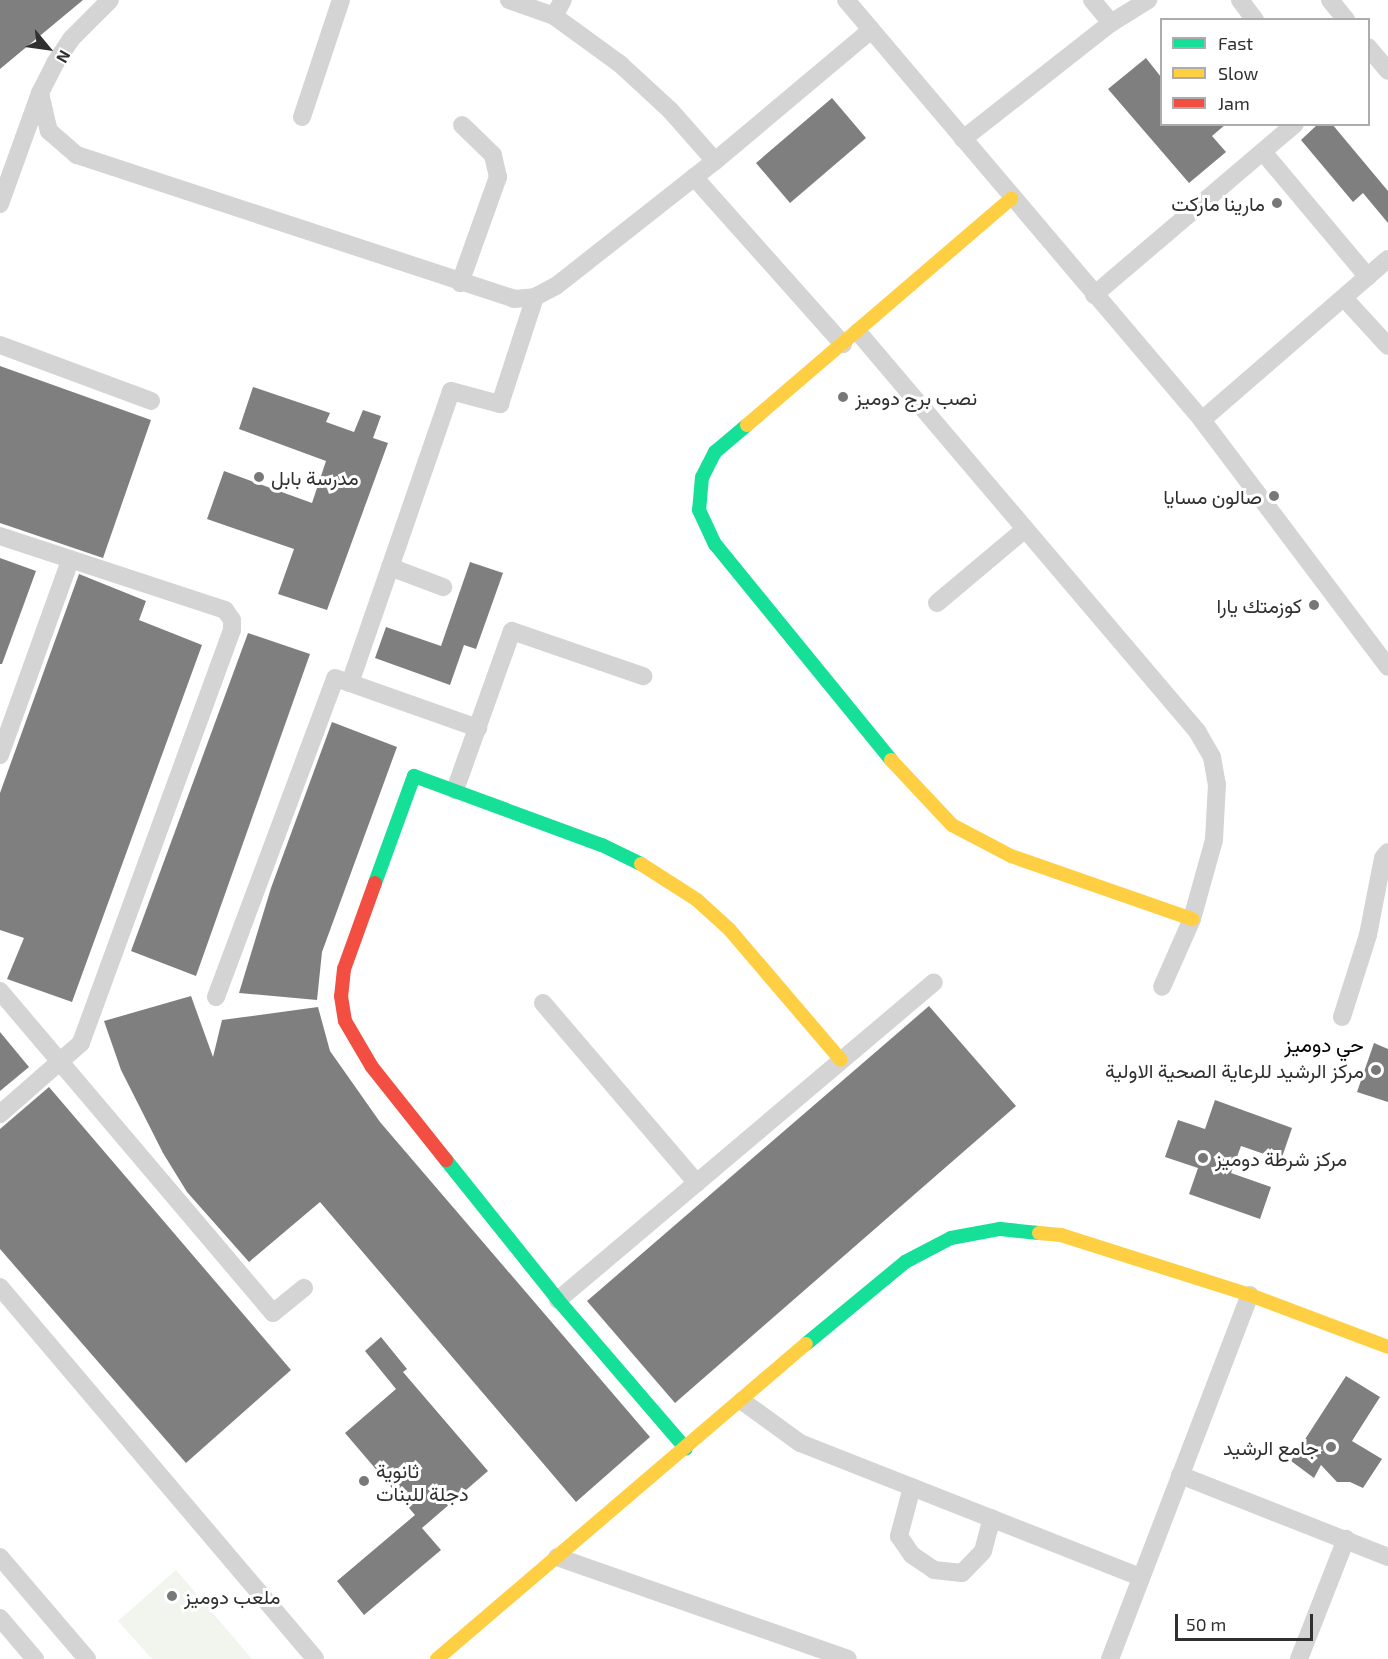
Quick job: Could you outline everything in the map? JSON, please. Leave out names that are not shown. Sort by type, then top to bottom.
[{"type":"street","points":[[0,204],[40,93],[71,39],[110,0]]},
{"type":"street","points":[[302,117],[341,0]]},
{"type":"street","points":[[509,0],[554,16],[620,64],[670,110],[715,161]]},
{"type":"street","points":[[554,16],[563,0]]},
{"type":"street","points":[[846,0],[1011,199],[1202,420],[1385,656]]},
{"type":"street","points":[[1092,0],[1111,23]]},
{"type":"street","points":[[963,139],[1111,23],[1148,0]]},
{"type":"street","points":[[1240,0],[1254,18]]},
{"type":"street","points":[[1330,0],[1344,18]]},
{"type":"street","points":[[40,93],[48,131],[77,155],[460,283],[514,298],[535,297],[556,286],[715,161],[871,30]]},
{"type":"street","points":[[1371,55],[1388,71]]},
{"type":"street","points":[[460,283],[498,177],[494,155],[462,125]]},
{"type":"street","points":[[1094,295],[1293,126]]},
{"type":"street","points":[[1263,152],[1368,277]]},
{"type":"street","points":[[694,177],[843,344]]},
{"type":"street","points":[[1011,199],[715,452],[702,477],[699,498],[708,532],[917,792],[952,825],[1011,856],[1192,919]]},
{"type":"street","points":[[1202,420],[1388,259]]},
{"type":"street","points":[[350,683],[451,391],[500,404],[535,297]]},
{"type":"street","points":[[1344,298],[1388,346]]},
{"type":"street","points":[[858,332],[1197,731],[1212,757],[1218,784],[1214,840],[1192,919],[1162,987]]},
{"type":"street","points":[[0,345],[151,401]]},
{"type":"street","points":[[937,603],[1024,530]]},
{"type":"street","points":[[0,536],[70,561],[225,610],[232,620],[232,630],[81,1043],[60,1064],[0,1114]]},
{"type":"street","points":[[0,754],[70,561]]},
{"type":"street","points":[[390,567],[443,587]]},
{"type":"street","points":[[455,790],[512,631],[644,676]]},
{"type":"street","points":[[216,998],[335,678],[478,728]]},
{"type":"street","points":[[686,1449],[558,1300],[372,1067],[345,1021],[341,996],[344,969],[414,776],[602,845],[654,871],[697,900],[729,929],[841,1060]]},
{"type":"street","points":[[1342,1017],[1368,935],[1383,858],[1388,852]]},
{"type":"street","points":[[558,1300],[934,982]]},
{"type":"street","points":[[0,991],[273,1314],[304,1288]]},
{"type":"street","points":[[543,1003],[697,1183]]},
{"type":"street","points":[[437,1659],[889,1274],[923,1251],[964,1234],[1019,1229],[1061,1235],[1250,1294],[1388,1347]]},
{"type":"street","points":[[0,1287],[315,1659]]},
{"type":"street","points":[[1110,1659],[1250,1294]]},
{"type":"street","points":[[742,1401],[800,1443],[1141,1577]]},
{"type":"street","points":[[1180,1475],[1388,1557]]},
{"type":"street","points":[[912,1487],[899,1536],[912,1554],[934,1570],[962,1573],[983,1551],[992,1518]]},
{"type":"street","points":[[1299,1659],[1346,1539]]},
{"type":"street","points":[[0,1557],[87,1659]]},
{"type":"street","points":[[557,1557],[821,1655],[848,1659]]},
{"type":"street","points":[[3,1627],[35,1659]]},
{"type":"shaded area","name":"ملعب دوميز","points":[[176,1570],[252,1659],[152,1659],[118,1621]]},
{"type":"building","points":[[0,0],[83,0],[0,69]]},
{"type":"building","points":[[1146,58],[1160,76],[1160,126],[1224,126],[1212,136],[1226,152],[1189,183],[1108,89]]},
{"type":"building","points":[[832,98],[866,138],[790,203],[756,163]]},
{"type":"building","points":[[1316,126],[1334,126],[1388,191],[1388,223],[1363,193],[1353,202],[1301,140]]},
{"type":"building","points":[[0,366],[151,420],[103,558],[0,523]]},
{"type":"building","points":[[253,387],[330,413],[326,422],[354,432],[363,410],[381,416],[373,438],[388,443],[327,610],[278,594],[294,549],[207,519],[224,471],[312,503],[326,461],[239,429]]},
{"type":"building","points":[[0,558],[36,571],[2,664],[0,664]]},
{"type":"building","points":[[470,562],[503,573],[476,649],[464,645],[450,685],[375,658],[386,627],[441,646]]},
{"type":"building","points":[[79,574],[146,601],[139,620],[202,645],[72,1002],[7,979],[24,938],[0,930],[0,793]]},
{"type":"building","points":[[248,633],[310,654],[196,976],[131,951]]},
{"type":"building","points":[[332,722],[397,747],[322,952],[317,1000],[239,993],[271,888]]},
{"type":"building","points":[[191,996],[213,1057],[222,1020],[318,1007],[330,1051],[380,1122],[650,1437],[576,1502],[320,1202],[249,1262],[187,1192],[163,1153],[121,1070],[104,1021]]},
{"type":"building","points":[[929,1006],[1016,1106],[675,1403],[587,1301]]},
{"type":"building","points":[[0,1032],[29,1067],[0,1091]]},
{"type":"building","name":"مركز الرشيد للرعاية الصحية الاولية","points":[[1374,1043],[1388,1049],[1388,1102],[1357,1092]]},
{"type":"building","points":[[49,1087],[291,1370],[186,1463],[0,1249],[0,1129]]},
{"type":"building","name":"مركز شرطة دوميز","points":[[1215,1100],[1292,1128],[1281,1160],[1241,1146],[1231,1173],[1271,1187],[1260,1219],[1189,1194],[1198,1168],[1165,1157],[1178,1120],[1205,1129]]},
{"type":"building","points":[[381,1337],[407,1369],[403,1372],[488,1471],[422,1528],[441,1550],[364,1615],[337,1581],[415,1515],[345,1433],[396,1389],[365,1351]]},
{"type":"building","name":"جامع الرشيد","points":[[1346,1376],[1380,1397],[1352,1441],[1382,1459],[1363,1488],[1350,1482],[1337,1482],[1321,1465],[1314,1478],[1291,1461]]},
{"type":"traffic: fast","points":[[747,425],[715,452],[702,477],[699,510],[715,544],[891,760]]},
{"type":"traffic: fast","points":[[375,883],[414,776],[602,845],[641,864]]},
{"type":"traffic: fast","points":[[446,1160],[558,1300],[686,1449]]},
{"type":"traffic: fast","points":[[806,1344],[905,1262],[951,1238],[1000,1229],[1039,1233]]},
{"type":"traffic: slow","points":[[747,425],[1011,199]]},
{"type":"traffic: slow","points":[[891,760],[952,825],[1011,856],[1192,919]]},
{"type":"traffic: slow","points":[[641,864],[697,900],[729,929],[841,1060]]},
{"type":"traffic: slow","points":[[1039,1233],[1061,1235],[1250,1295],[1388,1347]]},
{"type":"traffic: slow","points":[[437,1659],[806,1344]]},
{"type":"traffic: jam","points":[[375,883],[344,969],[341,996],[345,1021],[372,1067],[446,1160]]},
{"type":"place","name":"مارينا ماركت","points":[[1277,203]]},
{"type":"place","name":"نصب برج دوميز","points":[[843,397]]},
{"type":"place","name":"مدرسة بابل","points":[[259,477]]},
{"type":"place","name":"صالون مسايا","points":[[1274,496]]},
{"type":"place","name":"كوزمتك يارا","points":[[1314,605]]},
{"type":"place","name":"مركز الرشيد للرعاية الصحية الاولية","points":[[1376,1070]]},
{"type":"place","name":"مركز شرطة دوميز","points":[[1203,1158]]},
{"type":"place","name":"جامع الرشيد","points":[[1331,1447]]},
{"type":"place","name":"ثانوية دجلة للبنات","points":[[364,1481]]},
{"type":"place","name":"ملعب دوميز","points":[[172,1596]]},
{"type":"district","name":"حي دوميز","points":[[1324,1044]]}]
